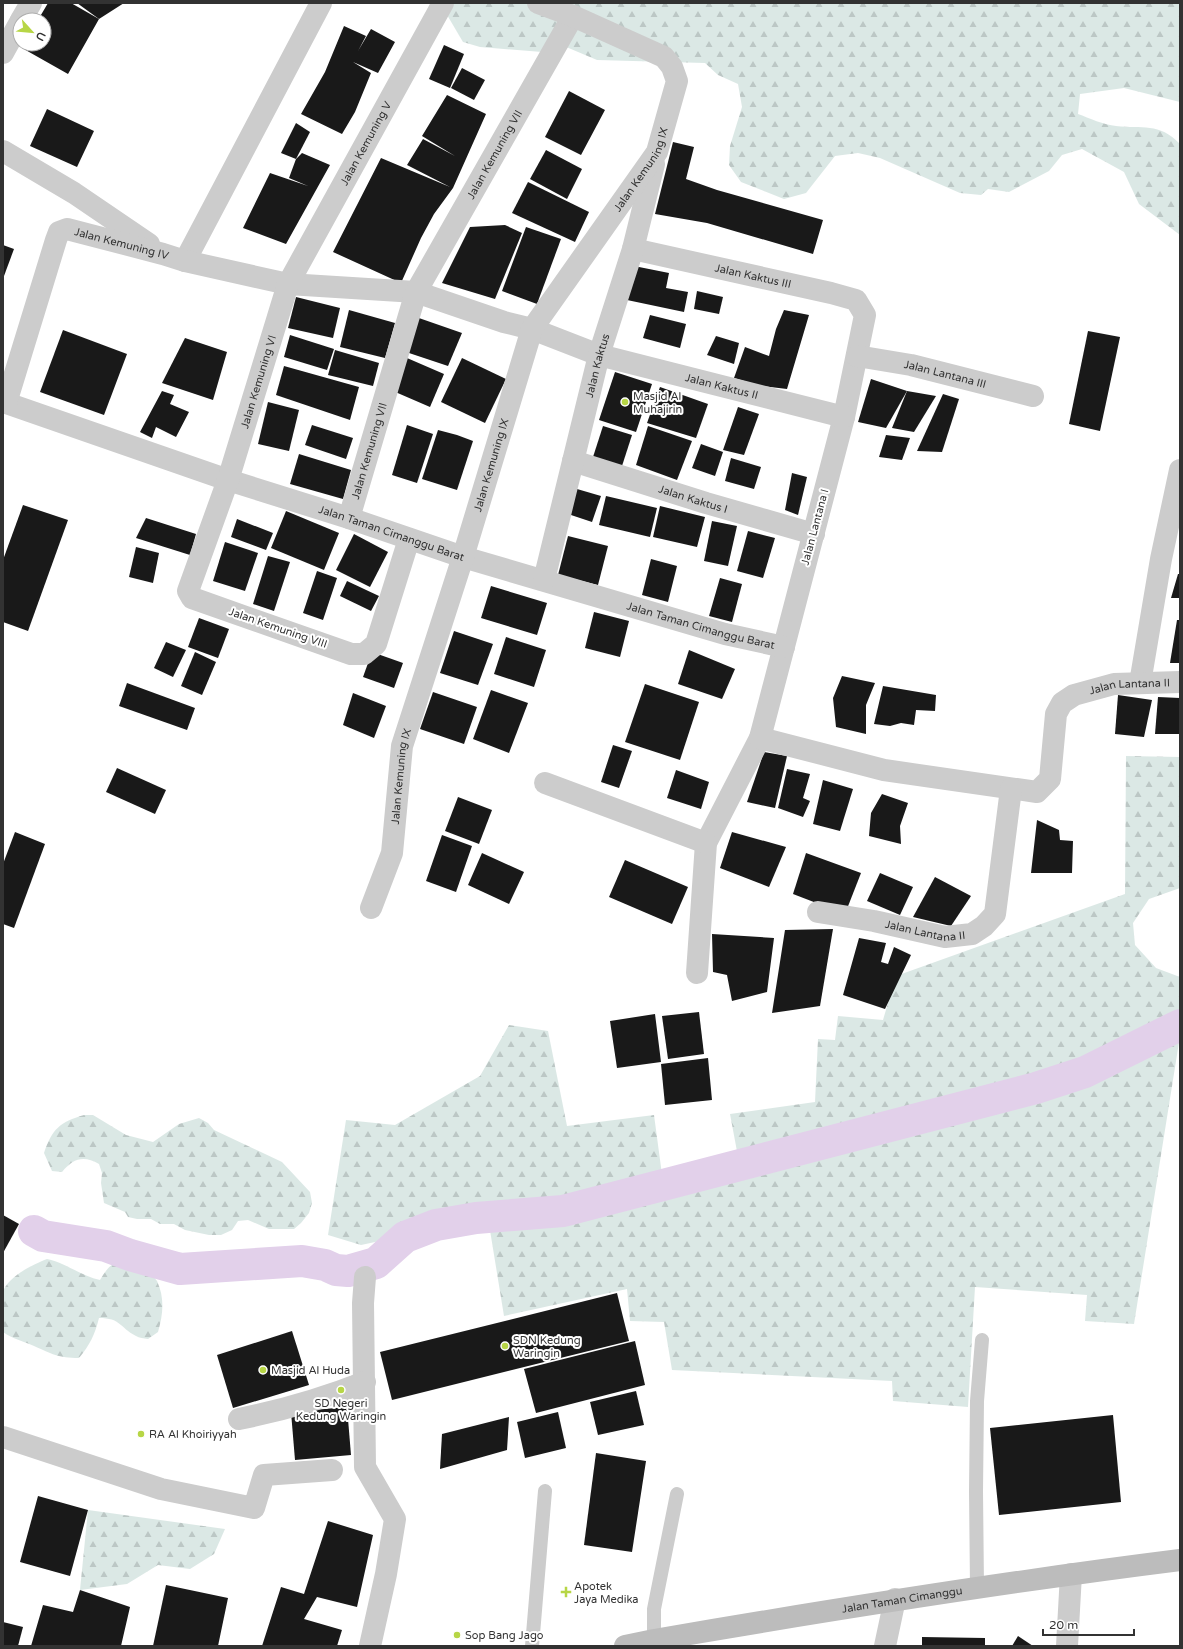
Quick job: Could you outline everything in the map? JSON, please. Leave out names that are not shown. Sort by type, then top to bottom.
[{"type":"street","points":[[26,12],[31,3]]},
{"type":"street","points":[[185,261],[321,3]]},
{"type":"street","name":"Jalan Kemuning V","points":[[288,284],[443,3]]},
{"type":"street","points":[[538,3],[573,16]]},
{"type":"street","name":"Jalan Kemuning IX","points":[[372,908],[392,853],[402,746],[463,557],[532,328],[657,152],[677,81],[672,67],[664,57],[573,16]]},
{"type":"street","name":"Jalan Kemuning VII","points":[[349,518],[416,292],[573,16]]},
{"type":"street","points":[[3,53],[12,37]]},
{"type":"street","points":[[3,151],[74,194],[163,254]]},
{"type":"street","name":"Jalan Kaktus","points":[[544,580],[599,355],[633,249],[657,152]]},
{"type":"street","name":"Jalan Kemuning IV","points":[[5,403],[59,232],[67,229],[185,261],[288,284]]},
{"type":"street","name":"Jalan Kaktus III","points":[[633,249],[831,293],[856,300],[865,315]]},
{"type":"street","points":[[288,284],[416,292]]},
{"type":"street","name":"Jalan Kemuning VI","points":[[228,480],[288,284]]},
{"type":"street","name":"Jalan Kaktus II","points":[[416,292],[504,322],[532,328],[599,355],[844,417]]},
{"type":"street","name":"Jalan Lantana I","points":[[706,843],[760,738],[844,417],[865,315]]},
{"type":"street","name":"Jalan Lantana III","points":[[857,356],[911,365],[1033,396]]},
{"type":"street","name":"Jalan Taman Cimanggu Barat","points":[[5,403],[228,480],[349,518],[463,557],[725,634],[784,647]]},
{"type":"street","name":"Jalan Kaktus I","points":[[573,461],[706,503],[814,534]]},
{"type":"street","points":[[1140,683],[1161,559],[1180,470]]},
{"type":"street","name":"Jalan Kemuning VIII","points":[[228,480],[189,586],[188,591],[192,598],[351,654],[364,654],[376,644],[409,539]]},
{"type":"street","name":"Jalan Lantana II","points":[[760,738],[884,770],[1037,792],[1050,779],[1056,714],[1062,703],[1074,695],[1114,684],[1180,682]]},
{"type":"street","points":[[545,783],[706,843],[697,973]]},
{"type":"street","name":"Jalan Lantana II","points":[[818,912],[945,937],[972,934],[984,926],[995,914],[1011,789]]},
{"type":"street","points":[[365,1277],[363,1303],[365,1467],[395,1520],[386,1574],[370,1646]]},
{"type":"street","points":[[239,1420],[280,1411],[328,1397],[364,1382]]},
{"type":"street","points":[[3,1437],[161,1489],[254,1508],[264,1475],[332,1470]]},
{"type":"street","name":"Jalan Taman Cimanggu","points":[[625,1646],[895,1599],[1180,1560]]},
{"type":"street","points":[[1067,1646],[1071,1574]]},
{"type":"street","points":[[886,1646],[895,1599]]},
{"type":"lane","points":[[977,1587],[977,1402],[982,1340]]},
{"type":"lane","points":[[532,1646],[545,1491]]},
{"type":"lane","points":[[654,1640],[654,1609],[677,1494]]},
{"type":"green space","points":[[440,3],[1180,3],[1180,102],[1124,88],[1080,94],[1078,114],[1111,125],[1157,129],[1165,132],[1180,144],[1180,235],[1139,204],[1124,172],[1082,149],[1062,155],[1049,171],[1009,192],[988,189],[981,195],[960,193],[880,158],[858,153],[835,156],[806,193],[784,199],[741,182],[729,165],[730,146],[742,107],[738,84],[718,75],[705,63],[597,60],[552,41],[542,52],[480,47],[463,42]]},
{"type":"green space","points":[[1126,756],[1180,757],[1180,888],[1149,899],[1133,923],[1135,945],[1156,968],[1180,977],[1180,1036],[1134,1324],[1085,1321],[1087,1295],[975,1287],[968,1407],[893,1401],[892,1381],[672,1370],[664,1322],[630,1321],[627,1289],[504,1316],[488,1218],[361,1245],[328,1235],[346,1120],[395,1125],[480,1076],[509,1025],[548,1031],[567,1126],[654,1115],[663,1182],[739,1162],[730,1114],[815,1102],[818,1039],[835,1040],[838,1016],[883,1020],[896,976],[1125,894]]},
{"type":"green space","points":[[84,1115],[93,1115],[126,1135],[153,1142],[179,1124],[199,1118],[208,1123],[214,1130],[282,1162],[310,1192],[312,1203],[309,1213],[294,1229],[269,1229],[248,1220],[238,1221],[232,1230],[221,1235],[209,1235],[185,1230],[174,1224],[160,1224],[151,1219],[137,1219],[128,1217],[125,1212],[104,1203],[101,1183],[102,1173],[99,1164],[88,1159],[79,1159],[66,1167],[62,1172],[52,1171],[44,1153],[50,1138],[58,1128],[69,1121]]},
{"type":"green space","points":[[47,1259],[61,1263],[86,1276],[100,1280],[108,1268],[121,1261],[133,1264],[145,1270],[157,1281],[160,1287],[162,1313],[158,1332],[148,1339],[140,1338],[130,1333],[116,1321],[106,1318],[99,1318],[92,1339],[79,1358],[55,1355],[3,1332],[2,1300],[3,1292],[6,1286],[15,1276],[35,1264]]},
{"type":"green space","points":[[88,1510],[225,1529],[214,1554],[190,1569],[158,1565],[127,1584],[80,1590]]},
{"type":"building","points":[[48,3],[71,3],[99,19],[68,74],[29,52],[52,52],[52,12],[43,12]]},
{"type":"building","points":[[77,3],[124,3],[99,19]]},
{"type":"building","points":[[344,26],[366,36],[358,51],[371,29],[395,42],[378,73],[353,62],[371,73],[355,112],[342,134],[301,114],[325,72]]},
{"type":"building","points":[[444,45],[464,54],[450,88],[429,79]]},
{"type":"building","points":[[462,68],[485,80],[474,100],[451,88]]},
{"type":"building","points":[[569,91],[605,110],[581,155],[545,137]]},
{"type":"building","points":[[447,95],[486,114],[453,188],[434,214],[421,238],[401,283],[333,252],[381,158],[450,187],[407,165],[423,139],[455,156],[422,136]]},
{"type":"building","points":[[47,109],[94,131],[77,167],[30,146]]},
{"type":"building","points":[[296,123],[310,132],[296,159],[281,153]]},
{"type":"building","points":[[673,142],[694,147],[686,179],[717,190],[823,220],[813,254],[707,223],[655,214]]},
{"type":"building","points":[[546,150],[582,169],[567,199],[530,179]]},
{"type":"building","points":[[302,153],[330,165],[286,244],[243,228],[270,173],[308,186],[289,178],[296,159]]},
{"type":"building","points":[[528,182],[589,212],[575,242],[512,213]]},
{"type":"building","points":[[505,225],[522,233],[495,299],[442,283],[470,227]]},
{"type":"building","points":[[526,227],[561,239],[537,304],[502,291]]},
{"type":"building","points":[[3,245],[14,249],[4,276],[3,276]]},
{"type":"building","points":[[634,266],[669,273],[666,288],[688,292],[684,312],[627,300]]},
{"type":"building","points":[[697,291],[723,297],[719,314],[694,309]]},
{"type":"building","points":[[296,297],[340,308],[333,338],[288,328]]},
{"type":"building","points":[[349,310],[395,323],[385,358],[340,347]]},
{"type":"building","points":[[784,310],[809,315],[787,389],[761,386],[734,378],[745,347],[769,356],[776,329]]},
{"type":"building","points":[[650,315],[686,324],[680,348],[643,338]]},
{"type":"building","points":[[416,317],[462,333],[448,366],[403,351]]},
{"type":"building","points":[[63,330],[127,354],[104,415],[40,392]]},
{"type":"building","points":[[1088,331],[1120,337],[1100,431],[1069,424]]},
{"type":"building","points":[[290,335],[334,349],[327,370],[284,357]]},
{"type":"building","points":[[716,336],[739,343],[734,364],[707,355]]},
{"type":"building","points":[[185,338],[227,352],[213,400],[162,383]]},
{"type":"building","points":[[335,350],[379,363],[373,386],[328,375]]},
{"type":"building","points":[[407,358],[444,374],[430,407],[393,391]]},
{"type":"building","points":[[462,358],[506,379],[485,423],[441,402]]},
{"type":"building","points":[[284,366],[359,387],[350,420],[276,395]]},
{"type":"building","name":"Masjid Al Muhajirin","points":[[615,372],[652,384],[636,432],[599,420]]},
{"type":"building","points":[[871,379],[907,391],[886,428],[858,422]]},
{"type":"building","points":[[660,387],[708,404],[696,438],[647,423]]},
{"type":"building","points":[[162,391],[174,395],[170,404],[189,412],[176,437],[156,427],[152,438],[140,432]]},
{"type":"building","points":[[907,391],[936,396],[914,432],[892,428]]},
{"type":"building","points":[[943,394],[959,399],[942,452],[917,451]]},
{"type":"building","points":[[268,402],[299,410],[289,451],[258,444]]},
{"type":"building","points":[[738,407],[759,414],[744,455],[723,450]]},
{"type":"building","points":[[312,425],[353,438],[346,459],[305,445]]},
{"type":"building","points":[[407,425],[433,434],[417,483],[392,475]]},
{"type":"building","points":[[603,426],[632,435],[622,466],[593,457]]},
{"type":"building","points":[[648,426],[692,441],[677,480],[636,465]]},
{"type":"building","points":[[438,430],[473,441],[457,490],[422,479]]},
{"type":"building","points":[[886,435],[910,438],[902,460],[879,457]]},
{"type":"building","points":[[701,444],[723,452],[715,476],[692,468]]},
{"type":"building","points":[[299,454],[351,470],[343,499],[290,484]]},
{"type":"building","points":[[731,458],[761,467],[754,489],[725,481]]},
{"type":"building","points":[[792,473],[807,477],[798,515],[785,510]]},
{"type":"building","points":[[577,489],[601,496],[592,522],[568,514]]},
{"type":"building","points":[[606,496],[657,508],[650,537],[599,525]]},
{"type":"building","points":[[23,505],[68,520],[28,631],[3,622],[3,560]]},
{"type":"building","points":[[660,506],[705,517],[697,547],[653,537]]},
{"type":"building","points":[[286,511],[339,533],[324,570],[271,548]]},
{"type":"building","points":[[146,518],[196,534],[190,555],[136,538]]},
{"type":"building","points":[[237,519],[273,533],[266,550],[231,537]]},
{"type":"building","points":[[712,521],[737,526],[728,566],[704,561]]},
{"type":"building","points":[[748,531],[775,538],[763,578],[737,571]]},
{"type":"building","points":[[354,534],[388,552],[370,587],[336,570]]},
{"type":"building","points":[[568,536],[608,546],[598,585],[558,575]]},
{"type":"building","points":[[225,542],[258,553],[245,591],[213,581]]},
{"type":"building","points":[[136,547],[159,553],[153,583],[129,577]]},
{"type":"building","points":[[268,556],[290,562],[274,611],[253,604]]},
{"type":"building","points":[[651,559],[677,566],[668,602],[642,595]]},
{"type":"building","points":[[317,571],[337,578],[323,620],[303,613]]},
{"type":"building","points":[[1178,574],[1180,574],[1180,598],[1171,598]]},
{"type":"building","points":[[720,578],[742,584],[732,622],[709,616]]},
{"type":"building","points":[[347,581],[379,596],[371,611],[340,596]]},
{"type":"building","points":[[491,586],[547,603],[537,635],[481,618]]},
{"type":"building","points":[[594,612],[629,621],[620,657],[585,648]]},
{"type":"building","points":[[199,618],[229,629],[218,658],[188,647]]},
{"type":"building","points":[[1177,620],[1180,620],[1180,663],[1170,663]]},
{"type":"building","points":[[454,631],[493,644],[478,685],[440,673]]},
{"type":"building","points":[[506,637],[546,650],[534,687],[494,674]]},
{"type":"building","points":[[166,642],[186,650],[173,677],[154,668]]},
{"type":"building","points":[[689,650],[735,669],[722,699],[678,684]]},
{"type":"building","points":[[195,652],[216,662],[202,695],[181,686]]},
{"type":"building","points":[[372,652],[403,663],[394,688],[363,677]]},
{"type":"building","points":[[842,676],[875,683],[866,705],[866,734],[836,727],[833,698]]},
{"type":"building","points":[[127,683],[195,708],[187,730],[119,706]]},
{"type":"building","points":[[645,684],[699,702],[680,760],[625,742]]},
{"type":"building","points":[[883,686],[936,695],[935,711],[916,710],[914,725],[901,723],[890,726],[874,724]]},
{"type":"building","points":[[491,690],[528,703],[509,753],[473,739]]},
{"type":"building","points":[[433,692],[477,707],[464,744],[420,729]]},
{"type":"building","points":[[353,693],[386,706],[374,738],[343,725]]},
{"type":"building","points":[[1118,695],[1152,700],[1144,737],[1115,734]]},
{"type":"building","points":[[1158,697],[1180,698],[1180,734],[1155,734]]},
{"type":"building","points":[[613,745],[632,751],[619,788],[601,782]]},
{"type":"building","points":[[764,752],[787,756],[775,808],[747,802]]},
{"type":"building","points":[[117,768],[166,790],[155,814],[106,792]]},
{"type":"building","points":[[787,769],[810,774],[803,798],[810,801],[803,817],[778,808]]},
{"type":"building","points":[[676,770],[709,782],[701,809],[667,798]]},
{"type":"building","points":[[823,780],[853,789],[840,831],[813,824]]},
{"type":"building","points":[[882,794],[908,803],[900,826],[901,844],[869,836],[871,813]]},
{"type":"building","points":[[458,797],[492,810],[479,844],[445,831]]},
{"type":"building","points":[[1037,820],[1059,830],[1060,840],[1073,841],[1072,873],[1031,873]]},
{"type":"building","points":[[15,832],[45,844],[14,928],[3,924],[3,864]]},
{"type":"building","points":[[732,832],[786,847],[769,887],[720,868]]},
{"type":"building","points":[[442,835],[472,846],[456,892],[426,881]]},
{"type":"building","points":[[482,853],[524,872],[509,904],[468,885]]},
{"type":"building","points":[[806,853],[861,873],[845,914],[793,894]]},
{"type":"building","points":[[625,860],[688,887],[672,924],[609,897]]},
{"type":"building","points":[[880,873],[913,887],[900,915],[867,901]]},
{"type":"building","points":[[935,877],[971,896],[951,926],[913,917]]},
{"type":"building","points":[[833,929],[820,1006],[772,1013],[785,930]]},
{"type":"building","points":[[712,934],[774,938],[767,992],[732,1001],[727,975],[713,972]]},
{"type":"building","points":[[859,938],[886,943],[881,962],[888,964],[894,947],[911,955],[885,1009],[843,995]]},
{"type":"building","points":[[699,1012],[704,1054],[668,1059],[662,1016]]},
{"type":"building","points":[[655,1014],[661,1062],[617,1068],[610,1021]]},
{"type":"building","points":[[708,1058],[712,1100],[665,1105],[661,1064]]},
{"type":"building","points":[[3,1215],[19,1224],[3,1253]]},
{"type":"building","name":"SDN Kedung Waringin","points":[[617,1293],[629,1341],[392,1400],[380,1352]]},
{"type":"building","name":"Masjid Al Huda","points":[[292,1331],[309,1385],[233,1408],[217,1355]]},
{"type":"building","points":[[635,1341],[645,1385],[536,1413],[524,1369]]},
{"type":"building","points":[[636,1391],[644,1425],[598,1435],[590,1402]]},
{"type":"building","points":[[347,1407],[351,1455],[295,1460],[291,1412]]},
{"type":"building","points":[[558,1412],[566,1448],[525,1458],[517,1422]]},
{"type":"building","points":[[1113,1415],[1121,1502],[999,1515],[990,1428]]},
{"type":"building","points":[[509,1417],[507,1450],[440,1469],[442,1434]]},
{"type":"building","points":[[596,1453],[646,1461],[632,1552],[584,1545]]},
{"type":"building","points":[[38,1496],[88,1510],[70,1576],[20,1562]]},
{"type":"building","points":[[328,1521],[373,1535],[357,1607],[317,1597],[304,1619],[342,1630],[337,1646],[262,1646],[281,1587],[304,1594]]},
{"type":"building","points":[[166,1585],[228,1598],[218,1646],[153,1646]]},
{"type":"building","points":[[80,1590],[130,1607],[121,1646],[31,1646],[43,1605],[73,1612]]},
{"type":"building","points":[[3,1622],[23,1627],[18,1646],[3,1646]]},
{"type":"building","points":[[1018,1636],[1033,1646],[1012,1646]]},
{"type":"building","points":[[922,1637],[985,1638],[985,1646],[922,1646]]},
{"type":"waterway","points":[[34,1231],[43,1236],[106,1246],[130,1255],[180,1269],[302,1261],[325,1265],[336,1270],[348,1271],[376,1263],[405,1237],[436,1225],[476,1218],[563,1211],[1036,1088],[1085,1072],[1180,1025]]},
{"type":"place","name":"Masjid Al Muhajirin","points":[[625,402]]},
{"type":"place","name":"SDN Kedung Waringin","points":[[505,1346]]},
{"type":"place","name":"Masjid Al Huda","points":[[263,1370]]},
{"type":"place","name":"SD Negeri Kedung Waringin","points":[[341,1390]]},
{"type":"place","name":"RA Al Khoiriyyah","points":[[141,1434]]},
{"type":"place","name":"Apotek Jaya Medika","points":[[566,1592]]},
{"type":"place","name":"Sop Bang Jago","points":[[457,1635]]}]
